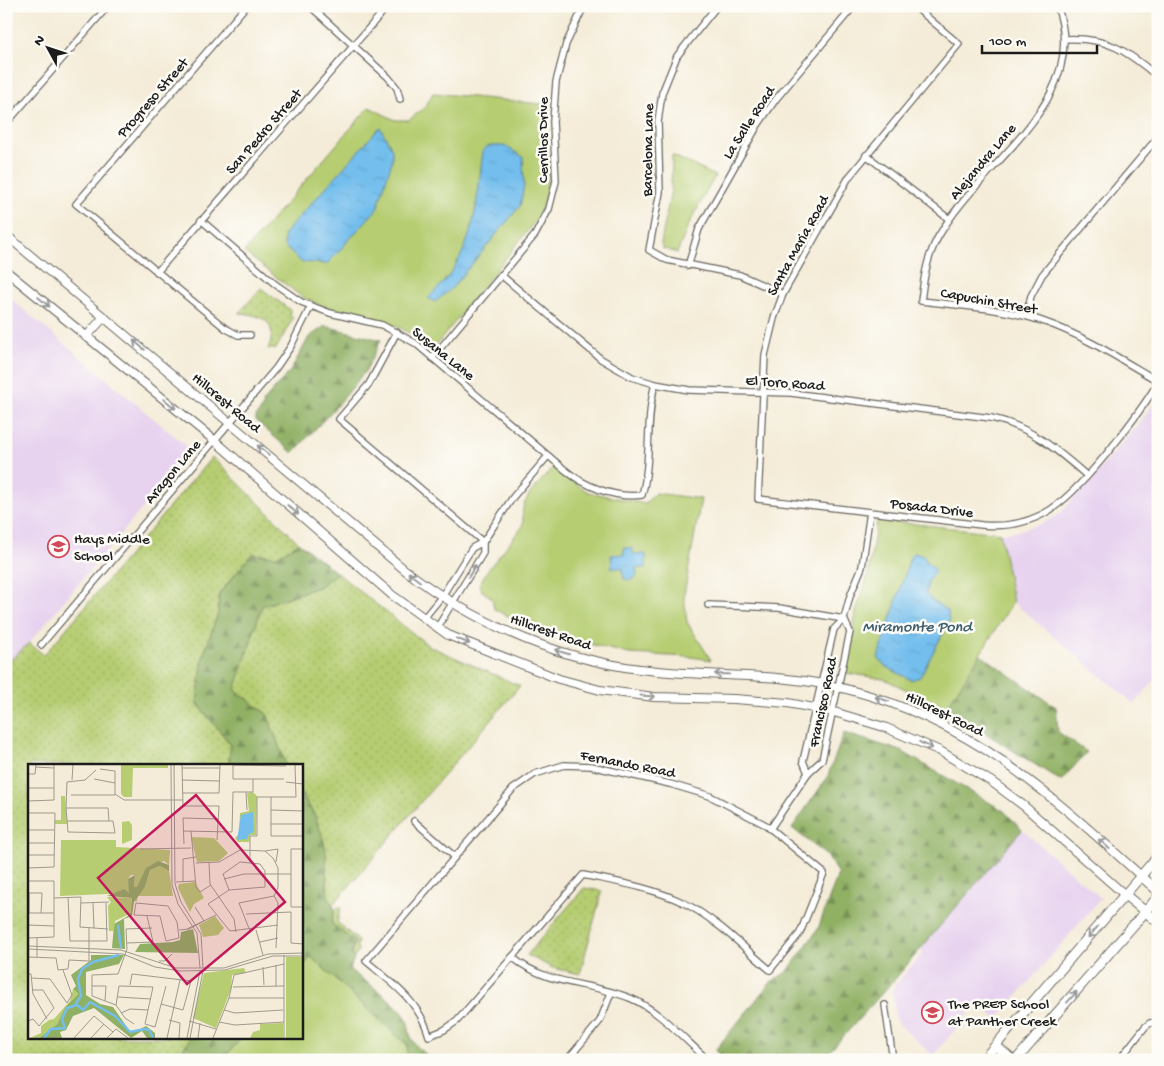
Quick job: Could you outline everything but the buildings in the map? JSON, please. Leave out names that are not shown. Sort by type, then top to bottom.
[{"type":"main road","points":[[983,1060],[1158,856]]},
{"type":"main road","name":"Hillcrest Road","points":[[1141,876],[1158,891]]},
{"type":"main road","points":[[1125,895],[1158,922]]},
{"type":"main road","points":[[1016,1060],[1158,897]]},
{"type":"main road","points":[[996,1046],[1012,1060]]},
{"type":"street","points":[[6,124],[108,6]]},
{"type":"street","name":"Progreso Street","points":[[156,272],[76,204],[246,6]]},
{"type":"street","points":[[310,6],[388,77],[397,88],[400,99]]},
{"type":"street","name":"San Pedro Street","points":[[156,272],[388,6]]},
{"type":"street","name":"Cerrillos Drive","points":[[432,358],[534,235],[545,217],[552,200],[556,172],[553,122],[556,82],[566,44],[584,6]]},
{"type":"street","name":"La Salle Road","points":[[688,266],[699,229],[758,124],[854,6]]},
{"type":"street","name":"Santa Maria Road","points":[[758,499],[762,392],[767,344],[783,294],[842,188],[866,155],[959,44],[914,6]]},
{"type":"street","points":[[1057,6],[1064,39],[1092,40],[1116,46],[1130,54],[1158,77]]},
{"type":"street","name":"Barcelona Lane","points":[[688,266],[656,256],[649,250],[660,192],[658,122],[662,92],[677,56],[714,7]]},
{"type":"street","name":"Alejandra Lane","points":[[921,301],[924,274],[930,254],[949,219],[1045,105],[1060,74],[1064,39]]},
{"type":"street","points":[[1026,316],[1034,288],[1042,275],[1158,137]]},
{"type":"street","points":[[866,155],[949,219]]},
{"type":"street","name":"Susana Lane","points":[[201,220],[283,290],[311,306],[374,323],[397,332],[432,358],[571,475],[588,485],[633,496],[642,494],[647,467],[649,409],[654,384]]},
{"type":"street","name":"Hillcrest Road","points":[[6,235],[405,570],[453,603],[524,639],[600,662],[656,671],[770,676],[822,683],[912,711],[985,748],[1036,783],[1141,876]]},
{"type":"street","points":[[688,266],[740,275],[783,294]]},
{"type":"street","points":[[6,271],[214,440],[392,595],[448,635],[559,679],[600,690],[654,697],[764,701],[817,708],[903,734],[940,751],[975,771],[1024,806],[1125,895]]},
{"type":"street","points":[[156,272],[224,328],[238,335],[250,335]]},
{"type":"street","name":"El Toro Road","points":[[501,275],[600,359],[626,374],[654,384],[689,390],[808,395],[1001,420],[1039,437],[1086,475]]},
{"type":"street","name":"Capuchin Street","points":[[921,301],[1026,316],[1083,338],[1158,382]]},
{"type":"street","name":"Aragon Lane","points":[[41,645],[281,361],[311,306]]},
{"type":"street","points":[[86,337],[104,316]]},
{"type":"street","points":[[397,332],[369,384],[339,419],[483,542],[483,553],[437,628]]},
{"type":"street","name":"Posada Drive","points":[[758,499],[982,525],[1010,525],[1037,517],[1053,508],[1068,496],[1132,422],[1158,382]]},
{"type":"street","points":[[424,618],[442,596],[472,548],[483,542],[513,497],[548,456]]},
{"type":"street","name":"Francisco Road","points":[[844,619],[850,632],[834,712],[822,760],[808,773],[803,761],[817,708],[834,629],[844,619],[850,596],[864,559],[870,512]]},
{"type":"street","points":[[708,605],[779,608],[844,619]]},
{"type":"street","name":"Fernando Road","points":[[571,764],[591,766],[694,790],[729,804],[770,829],[824,873],[800,933],[770,970],[709,918],[682,902],[650,890],[583,875],[457,1021],[444,1030],[429,1036],[420,1014],[411,1001],[366,961],[518,785],[541,771],[571,764]]},
{"type":"street","points":[[770,829],[808,773]]},
{"type":"street","points":[[414,821],[455,857]]},
{"type":"street","points":[[512,957],[526,968],[544,977],[612,993],[646,1007],[708,1060]]},
{"type":"street","points":[[566,1060],[600,1021],[612,993]]},
{"type":"street","points":[[885,1005],[892,1060]]},
{"type":"street","points":[[1119,1060],[1148,1025],[1158,1022]]},
{"type":"shaded area","name":"Hays Middle School","points":[[6,295],[191,450],[29,643],[6,664]]},
{"type":"shaded area","points":[[1158,397],[1158,676],[1134,704],[1013,602],[1000,533],[1014,532],[1041,524],[1060,514],[1135,429]]},
{"type":"shaded area","points":[[1022,830],[1101,898],[997,1019],[978,1003],[933,1055],[896,1022],[892,989],[923,953],[920,950]]},
{"type":"green space","points":[[433,93],[541,104],[549,163],[547,191],[536,220],[434,348],[399,327],[322,306],[302,297],[244,252],[369,107],[395,120],[409,120],[425,107]]},
{"type":"green space","points":[[672,155],[715,176],[689,224],[677,253],[662,248],[661,243],[671,190]]},
{"type":"green space","points":[[261,288],[290,310],[290,316],[293,318],[276,349],[268,349],[271,332],[267,322],[262,318],[239,313]]},
{"type":"green space","points":[[325,326],[381,340],[366,370],[344,398],[293,453],[256,421],[256,417],[264,405],[263,402],[291,370],[309,337]]},
{"type":"green space","points":[[212,457],[299,543],[277,556],[252,554],[219,594],[218,613],[203,657],[197,703],[230,744],[229,764],[28,764],[28,1038],[190,1038],[176,1060],[6,1060],[6,664],[29,643],[44,655]]},
{"type":"green space","points":[[553,468],[588,492],[645,504],[655,493],[701,499],[684,595],[687,622],[711,660],[691,657],[629,654],[535,630],[494,609],[492,598],[482,591],[479,585],[487,571],[522,527],[523,508],[528,497]]},
{"type":"green space","points":[[877,520],[1000,533],[1013,602],[946,708],[884,679],[846,673],[856,612],[868,575]]},
{"type":"green space","points":[[299,543],[337,573],[318,587],[262,606],[235,690],[267,714],[286,764],[229,764],[230,743],[197,703],[203,657],[218,613],[219,594],[252,554],[277,556]]},
{"type":"green space","points":[[337,573],[429,646],[520,686],[332,906],[328,901],[325,847],[316,817],[302,795],[302,764],[286,764],[267,714],[235,690],[262,606],[318,587]]},
{"type":"green space","points":[[980,654],[1056,707],[1058,732],[1087,752],[1061,781],[946,708]]},
{"type":"green space","points":[[844,733],[901,751],[1004,811],[1022,830],[895,979],[822,1060],[720,1060],[716,1049],[770,983],[788,971],[818,929],[838,874],[827,856],[792,828],[827,778]]},
{"type":"green space","points":[[302,795],[315,818],[325,846],[328,895],[335,909],[331,923],[355,942],[351,954],[354,958],[350,970],[384,995],[402,1012],[408,1022],[411,1037],[418,1048],[426,1054],[426,1060],[407,1060],[407,1045],[311,957],[302,968]]},
{"type":"green space","points":[[584,888],[602,891],[580,974],[553,968],[527,955]]},
{"type":"green space","points":[[341,908],[337,922],[358,941],[357,948],[359,950],[354,958],[351,954],[355,942],[331,923],[335,909]]},
{"type":"green space","points":[[311,957],[407,1045],[407,1060],[223,1060],[241,1038],[302,1038],[302,968]]},
{"type":"green space","points":[[190,1038],[241,1038],[223,1060],[176,1060]]},
{"type":"water","points":[[380,127],[392,149],[392,161],[377,209],[327,264],[301,262],[284,246],[284,234]]},
{"type":"water","points":[[489,146],[505,146],[523,157],[524,185],[520,206],[452,288],[435,302],[428,298],[444,282],[455,265],[471,230],[483,150]]},
{"type":"water","points":[[624,548],[632,548],[633,554],[646,554],[646,568],[636,568],[637,575],[632,580],[624,579],[622,568],[612,568],[611,555],[624,554]]},
{"type":"water","name":"Miramonte Pond","points":[[915,553],[925,557],[926,562],[932,566],[935,572],[928,581],[926,594],[948,611],[949,622],[920,677],[911,680],[885,666],[878,658],[911,555]]},
{"type":"place","name":"Hays Middle School","points":[[58,547]]},
{"type":"place","name":"The PREP School at Panther Creek","points":[[932,1012]]}]
